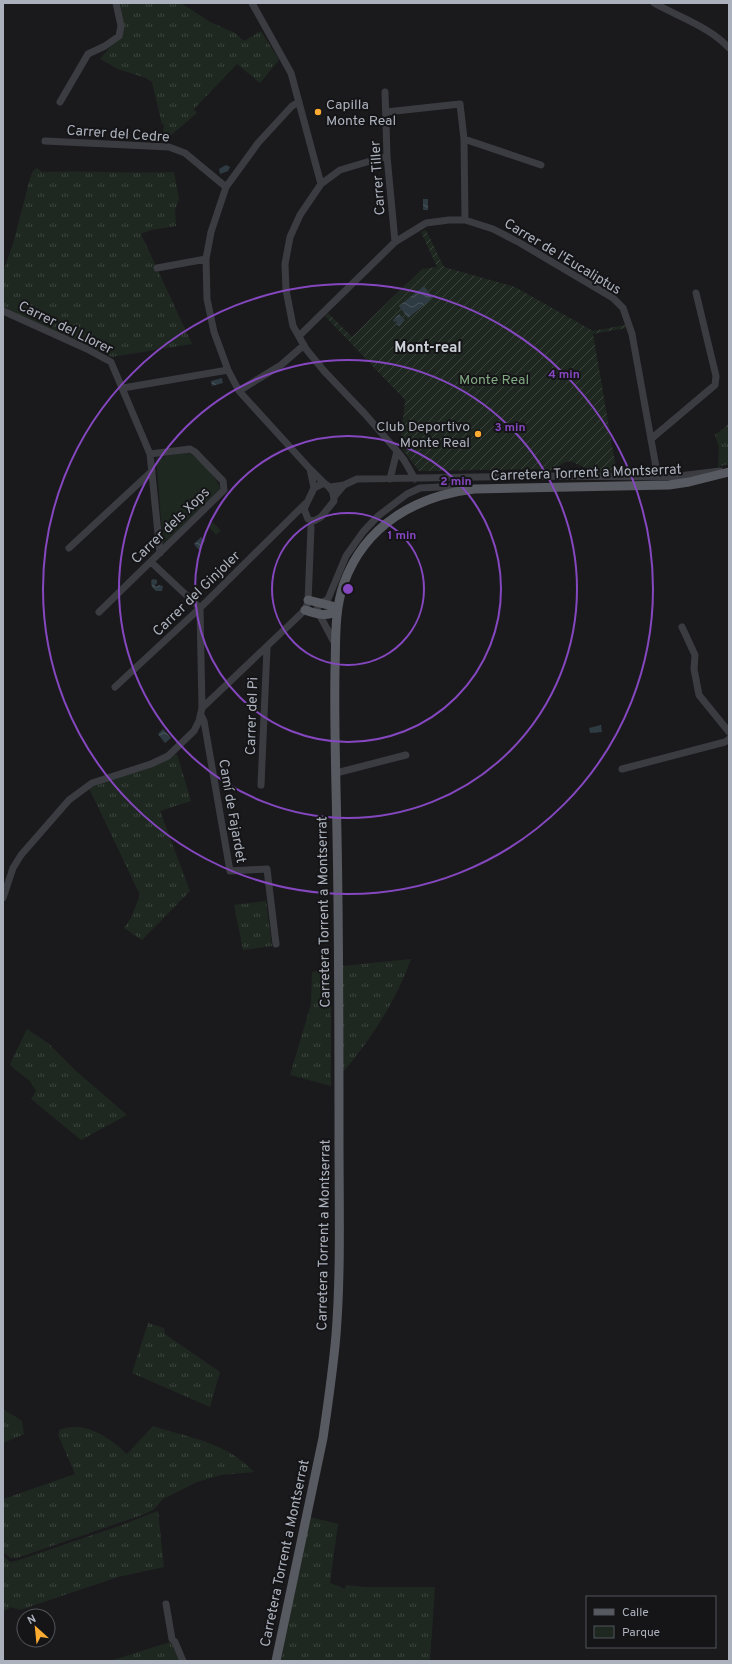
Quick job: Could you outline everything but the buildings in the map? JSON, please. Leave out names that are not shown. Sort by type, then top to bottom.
[{"type":"main road","name":"Carretera Torrent a Montserrat","points":[[276,1661],[322,1438],[328,1405],[336,1334],[338,1065],[336,644],[337,611],[344,584],[349,572],[365,545],[378,530],[394,516],[425,500],[444,494],[476,489],[668,485],[695,481],[729,472]]},
{"type":"main road","points":[[321,602],[332,606],[337,611],[332,614],[319,615],[307,604],[321,602]]},
{"type":"street","points":[[60,102],[88,54],[105,46],[119,36],[121,26],[116,3]]},
{"type":"street","points":[[252,3],[291,73],[321,184]]},
{"type":"street","points":[[654,3],[700,26],[714,35],[729,48]]},
{"type":"street","name":"Carrer Tiller","points":[[385,92],[387,156],[395,242]]},
{"type":"street","points":[[298,99],[258,143],[226,186],[211,232],[206,259],[207,299],[214,332],[228,370],[239,391],[310,469],[328,485],[334,497]]},
{"type":"street","points":[[386,112],[460,104],[464,139],[465,220]]},
{"type":"street","points":[[464,139],[540,165]]},
{"type":"street","name":"Carrer del Cedre","points":[[45,141],[169,147],[185,153],[226,186]]},
{"type":"street","points":[[387,156],[340,170],[321,184],[300,215],[290,237],[285,264],[286,290],[289,312],[293,326],[304,345],[324,372],[365,414],[397,451],[415,479]]},
{"type":"street","name":"Carrer de l'Eucaliptus","points":[[299,336],[395,242],[426,223],[465,220],[493,229],[520,243],[613,298],[623,308],[632,334],[656,467]]},
{"type":"street","points":[[157,268],[206,259]]},
{"type":"street","points":[[651,438],[715,385],[716,376],[696,293]]},
{"type":"street","name":"Carrer del Llorer","points":[[3,311],[107,359],[114,367],[150,454],[160,554]]},
{"type":"street","points":[[239,391],[281,364],[304,345]]},
{"type":"street","points":[[123,388],[228,370]]},
{"type":"street","name":"Carrer dels Xops","points":[[99,612],[224,490],[223,481],[195,452],[190,449],[150,454]]},
{"type":"street","points":[[390,479],[397,451]]},
{"type":"street","points":[[651,477],[656,467],[663,477]]},
{"type":"street","points":[[201,711],[267,648],[307,604],[310,520],[304,509],[314,488],[310,469]]},
{"type":"street","points":[[70,548],[152,471]]},
{"type":"street","points":[[314,488],[344,484],[356,480],[540,476],[663,477],[714,471],[729,472]]},
{"type":"street","points":[[293,516],[310,520],[321,517],[334,502],[334,497],[344,484]]},
{"type":"street","points":[[336,644],[319,615],[317,610],[318,605],[328,599],[346,556],[363,532],[378,516],[407,494],[420,488],[428,486],[461,486],[476,489]]},
{"type":"street","name":"Carrer del Ginjoler","points":[[115,687],[200,608],[306,504]]},
{"type":"street","points":[[3,898],[12,868],[21,855],[69,800],[92,783],[151,764],[168,756],[194,731],[199,721],[201,711],[200,608],[151,562]]},
{"type":"street","points":[[682,627],[695,655],[694,669],[699,695],[729,732]]},
{"type":"street","name":"Carrer del Pi","points":[[261,785],[267,648]]},
{"type":"street","name":"Camí de Fajardet","points":[[201,711],[230,872],[267,869],[276,944]]},
{"type":"street","points":[[622,769],[725,742],[729,739]]},
{"type":"street","points":[[336,773],[406,755]]},
{"type":"street","points":[[166,1604],[172,1639],[175,1642],[183,1661]]},
{"type":"green space","points":[[118,3],[181,3],[210,22],[235,33],[244,41],[261,31],[279,60],[260,83],[237,64],[194,109],[197,113],[170,136],[163,134],[164,124],[162,124],[152,82],[146,78],[118,69],[100,59],[122,33]]},
{"type":"green space","points":[[37,168],[42,172],[174,172],[179,199],[175,210],[176,226],[151,230],[141,234],[192,344],[112,357],[3,308],[3,272],[13,244],[30,178],[33,171]]},
{"type":"green space","name":"Monte Real","points":[[426,230],[444,267],[515,287],[593,331],[625,325],[626,328],[593,334],[617,474],[612,479],[570,461],[563,463],[552,471],[535,469],[419,471],[400,446],[405,400],[325,316],[328,313],[352,337],[422,269],[437,267],[421,232]]},
{"type":"green space","points":[[729,424],[729,464],[718,467],[719,448],[715,435]]},
{"type":"green space","points":[[186,452],[195,457],[212,474],[220,489],[163,544],[156,458]]},
{"type":"green space","points":[[213,522],[221,531],[216,535],[208,526]]},
{"type":"green space","points":[[177,754],[191,801],[160,811],[190,891],[142,940],[124,928],[131,918],[140,895],[89,788]]},
{"type":"green space","points":[[266,901],[272,946],[243,950],[234,905]]},
{"type":"green space","points":[[411,959],[391,1004],[364,1046],[343,1072],[342,966]]},
{"type":"green space","points":[[331,968],[331,1086],[290,1075],[311,1004],[312,972]]},
{"type":"green space","points":[[27,1029],[48,1043],[76,1071],[127,1115],[81,1140],[31,1099],[36,1091],[30,1081],[10,1064]]},
{"type":"green space","points":[[148,1323],[164,1328],[165,1334],[220,1372],[210,1407],[132,1373]]},
{"type":"green space","points":[[3,1409],[22,1421],[24,1434],[3,1443]]},
{"type":"green space","points":[[153,1426],[219,1447],[232,1454],[254,1472],[221,1475],[197,1482],[163,1499],[153,1510],[142,1515],[17,1558],[11,1558],[3,1552],[3,1499],[75,1474],[58,1435],[59,1430],[68,1427],[78,1427],[96,1432],[104,1436],[127,1454]]},
{"type":"green space","points":[[158,1511],[164,1567],[118,1577],[26,1608],[16,1609],[11,1607],[3,1612],[3,1556],[10,1562],[16,1561]]},
{"type":"green space","points":[[310,1517],[338,1524],[330,1583],[345,1589],[346,1585],[364,1587],[435,1587],[430,1661],[281,1661]]},
{"type":"green space","points":[[170,1642],[173,1644],[182,1661],[110,1661]]},
{"type":"water","points":[[226,165],[230,167],[228,171],[220,174],[219,169]]},
{"type":"water","points":[[423,199],[428,199],[428,210],[423,210]]},
{"type":"water","points":[[424,286],[433,298],[408,318],[399,306]]},
{"type":"water","points":[[399,314],[405,320],[399,326],[395,324],[397,323],[396,321],[394,322],[393,320]]},
{"type":"water","points":[[222,378],[223,383],[212,386],[211,381]]},
{"type":"water","points":[[201,537],[205,541],[201,544],[202,548],[199,550],[194,544]]},
{"type":"water","points":[[153,579],[157,580],[155,585],[156,587],[159,585],[163,586],[162,591],[156,591],[152,587],[151,581]]},
{"type":"water","points":[[601,725],[602,732],[590,733],[589,728]]},
{"type":"water","points":[[163,729],[171,738],[165,743],[158,734]]},
{"type":"place","name":"Capilla Monte Real","points":[[318,112]]},
{"type":"place","name":"Club Deportivo Monte Real","points":[[478,434]]},
{"type":"district","name":"Mont-real","points":[[428,347]]}]
